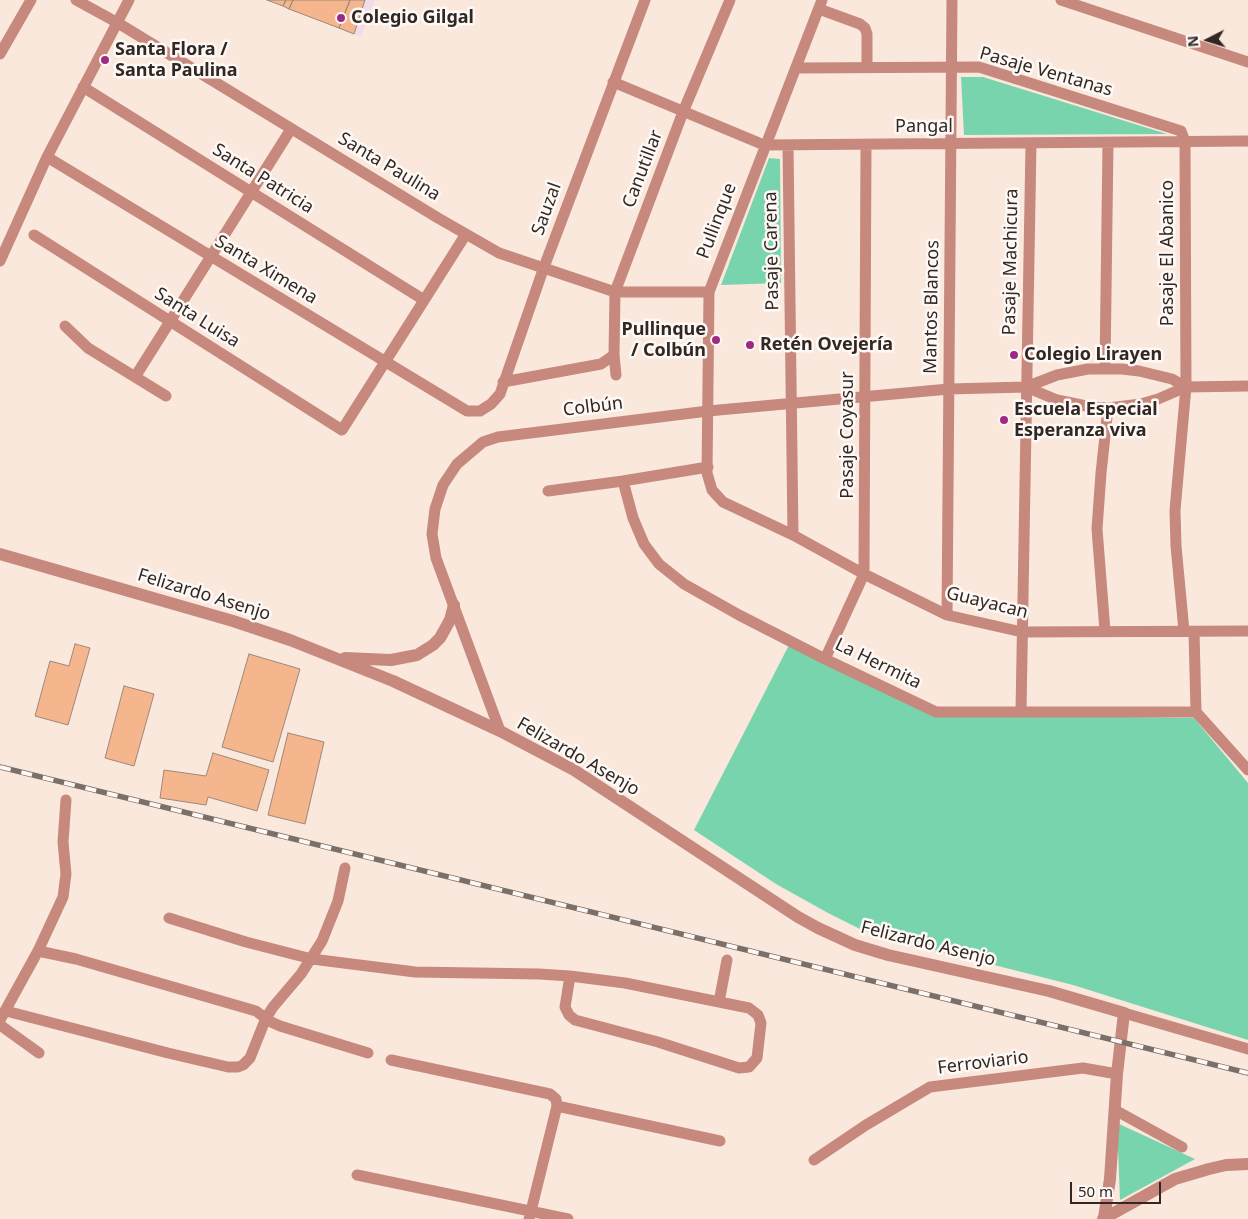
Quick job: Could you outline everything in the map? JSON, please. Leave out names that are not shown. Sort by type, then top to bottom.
[{"type":"street","points":[[0,54],[31,0]]},
{"type":"street","name":"Santa Paulina","points":[[76,0],[118,23],[499,253],[615,292],[709,292]]},
{"type":"street","points":[[0,261],[47,157],[130,0]]},
{"type":"street","name":"Sauzal","points":[[467,412],[480,410],[492,404],[500,394],[544,267],[613,82],[646,0]]},
{"type":"street","name":"Canutillar","points":[[616,375],[614,356],[615,292],[683,112],[730,0]]},
{"type":"street","name":"Mantos Blancos","points":[[947,615],[952,0]]},
{"type":"street","points":[[1061,0],[1248,62]]},
{"type":"street","points":[[820,4],[865,28],[867,34],[866,67]]},
{"type":"street","name":"Pullinque","points":[[708,467],[709,292],[820,4]]},
{"type":"street","name":"Pasaje Ventanas","points":[[796,68],[979,67],[1181,131],[1185,142]]},
{"type":"street","name":"Pangal","points":[[613,82],[764,146],[1248,141]]},
{"type":"street","name":"Santa Patricia","points":[[83,87],[424,300]]},
{"type":"street","points":[[135,377],[291,128]]},
{"type":"street","name":"Pasaje El Abanico","points":[[1185,142],[1186,387],[1175,510],[1176,546],[1189,632]]},
{"type":"street","points":[[1104,368],[1108,143]]},
{"type":"street","name":"Pasaje Machicura","points":[[1021,711],[1030,144]]},
{"type":"street","name":"Pasaje Coyasur","points":[[864,574],[866,145]]},
{"type":"street","name":"Pasaje Carena","points":[[788,146],[793,535]]},
{"type":"street","name":"Santa Ximena","points":[[47,157],[467,412]]},
{"type":"street","points":[[384,363],[466,234]]},
{"type":"street","name":"Santa Luisa","points":[[34,235],[342,430],[384,363]]},
{"type":"street","points":[[65,326],[88,348],[166,396]]},
{"type":"street","points":[[503,382],[601,364],[614,356]]},
{"type":"street","name":"Colbún","points":[[500,731],[436,558],[433,541],[432,522],[438,497],[446,480],[457,464],[483,442],[498,437],[708,411],[949,389],[1026,387],[1041,380],[1072,372],[1104,368],[1156,374],[1172,379],[1186,387]]},
{"type":"street","name":"Colbún","points":[[1026,387],[1074,405],[1108,408],[1158,400],[1186,387],[1248,386]]},
{"type":"street","points":[[1105,631],[1097,529],[1108,408]]},
{"type":"street","points":[[548,491],[708,467]]},
{"type":"street","name":"Guayacan","points":[[708,467],[709,485],[723,502],[793,535],[864,574],[947,615],[1022,632],[1248,631]]},
{"type":"street","name":"La Hermita","points":[[623,481],[633,518],[644,544],[659,564],[684,584],[739,615],[936,712],[1196,712]]},
{"type":"street","name":"Felizardo Asenjo","points":[[0,554],[233,621],[335,657],[394,681],[500,731],[574,770],[798,916],[838,938],[888,955],[1049,991],[1124,1013]]},
{"type":"street","points":[[825,658],[864,574]]},
{"type":"street","points":[[335,657],[391,660],[417,655],[440,638],[450,620],[454,605]]},
{"type":"street","points":[[1189,632],[1196,712],[1248,770]]},
{"type":"street","points":[[66,800],[63,842],[66,864],[65,890],[58,912],[3,1015],[233,1068],[243,1065],[250,1058],[266,1018],[280,997],[301,974],[322,942],[334,915],[345,868]]},
{"type":"street","points":[[169,918],[246,942],[312,959],[415,972],[570,976],[625,983],[748,1008],[755,1012],[760,1019],[757,1058],[749,1067],[739,1068],[658,1042],[575,1020],[569,1016],[565,1007],[570,976]]},
{"type":"street","points":[[38,951],[76,959],[209,999],[256,1011],[280,1026],[368,1053]]},
{"type":"street","points":[[719,1002],[728,960]]},
{"type":"street","points":[[1104,1219],[1110,1179],[1117,1074],[1124,1013],[1248,1049]]},
{"type":"street","points":[[0,1025],[39,1053]]},
{"type":"street","points":[[391,1060],[550,1094],[556,1099],[557,1106],[530,1215]]},
{"type":"street","name":"Ferroviario","points":[[814,1160],[866,1125],[930,1087],[1083,1068],[1117,1074]]},
{"type":"street","points":[[557,1106],[720,1141]]},
{"type":"street","points":[[1115,1110],[1182,1147]]},
{"type":"street","points":[[1104,1219],[1175,1179],[1209,1168],[1248,1164]]},
{"type":"street","points":[[357,1175],[530,1215],[568,1219]]},
{"type":"shaded area","name":"Colegio Gilgal","points":[[267,0],[375,0],[361,37]]},
{"type":"green space","points":[[961,77],[983,77],[1167,134],[964,135]]},
{"type":"green space","points":[[769,158],[780,159],[781,283],[721,285]]},
{"type":"green space","points":[[789,645],[933,714],[1194,718],[1248,783],[1248,1040],[1073,985],[862,930],[776,884],[694,830]]},
{"type":"green space","points":[[1117,1123],[1195,1159],[1120,1200]]},
{"type":"building","points":[[267,0],[286,0],[283,6]]},
{"type":"building","points":[[286,0],[293,0],[289,9],[283,6]]},
{"type":"building","points":[[293,0],[350,0],[339,28],[289,9]]},
{"type":"building","points":[[350,0],[365,0],[354,34],[339,28]]},
{"type":"building","points":[[75,644],[90,648],[68,725],[35,716],[50,661],[69,666]]},
{"type":"building","points":[[249,654],[300,669],[273,762],[222,747]]},
{"type":"building","points":[[124,686],[154,694],[134,766],[105,758]]},
{"type":"building","points":[[288,733],[324,742],[305,824],[268,815]]},
{"type":"building","points":[[213,753],[269,770],[257,811],[208,797],[206,805],[160,798],[164,770],[206,776]]},
{"type":"railway","points":[[0,767],[1248,1073]]},
{"type":"place","name":"Colegio Gilgal","points":[[341,18]]},
{"type":"place","name":"Santa Flora / Santa Paulina","points":[[105,60]]},
{"type":"place","name":"Pullinque / Colbún","points":[[716,340]]},
{"type":"place","name":"Retén Ovejería","points":[[750,345]]},
{"type":"place","name":"Colegio Lirayen","points":[[1014,355]]},
{"type":"place","name":"Escuela Especial Esperanza viva","points":[[1004,420]]}]
